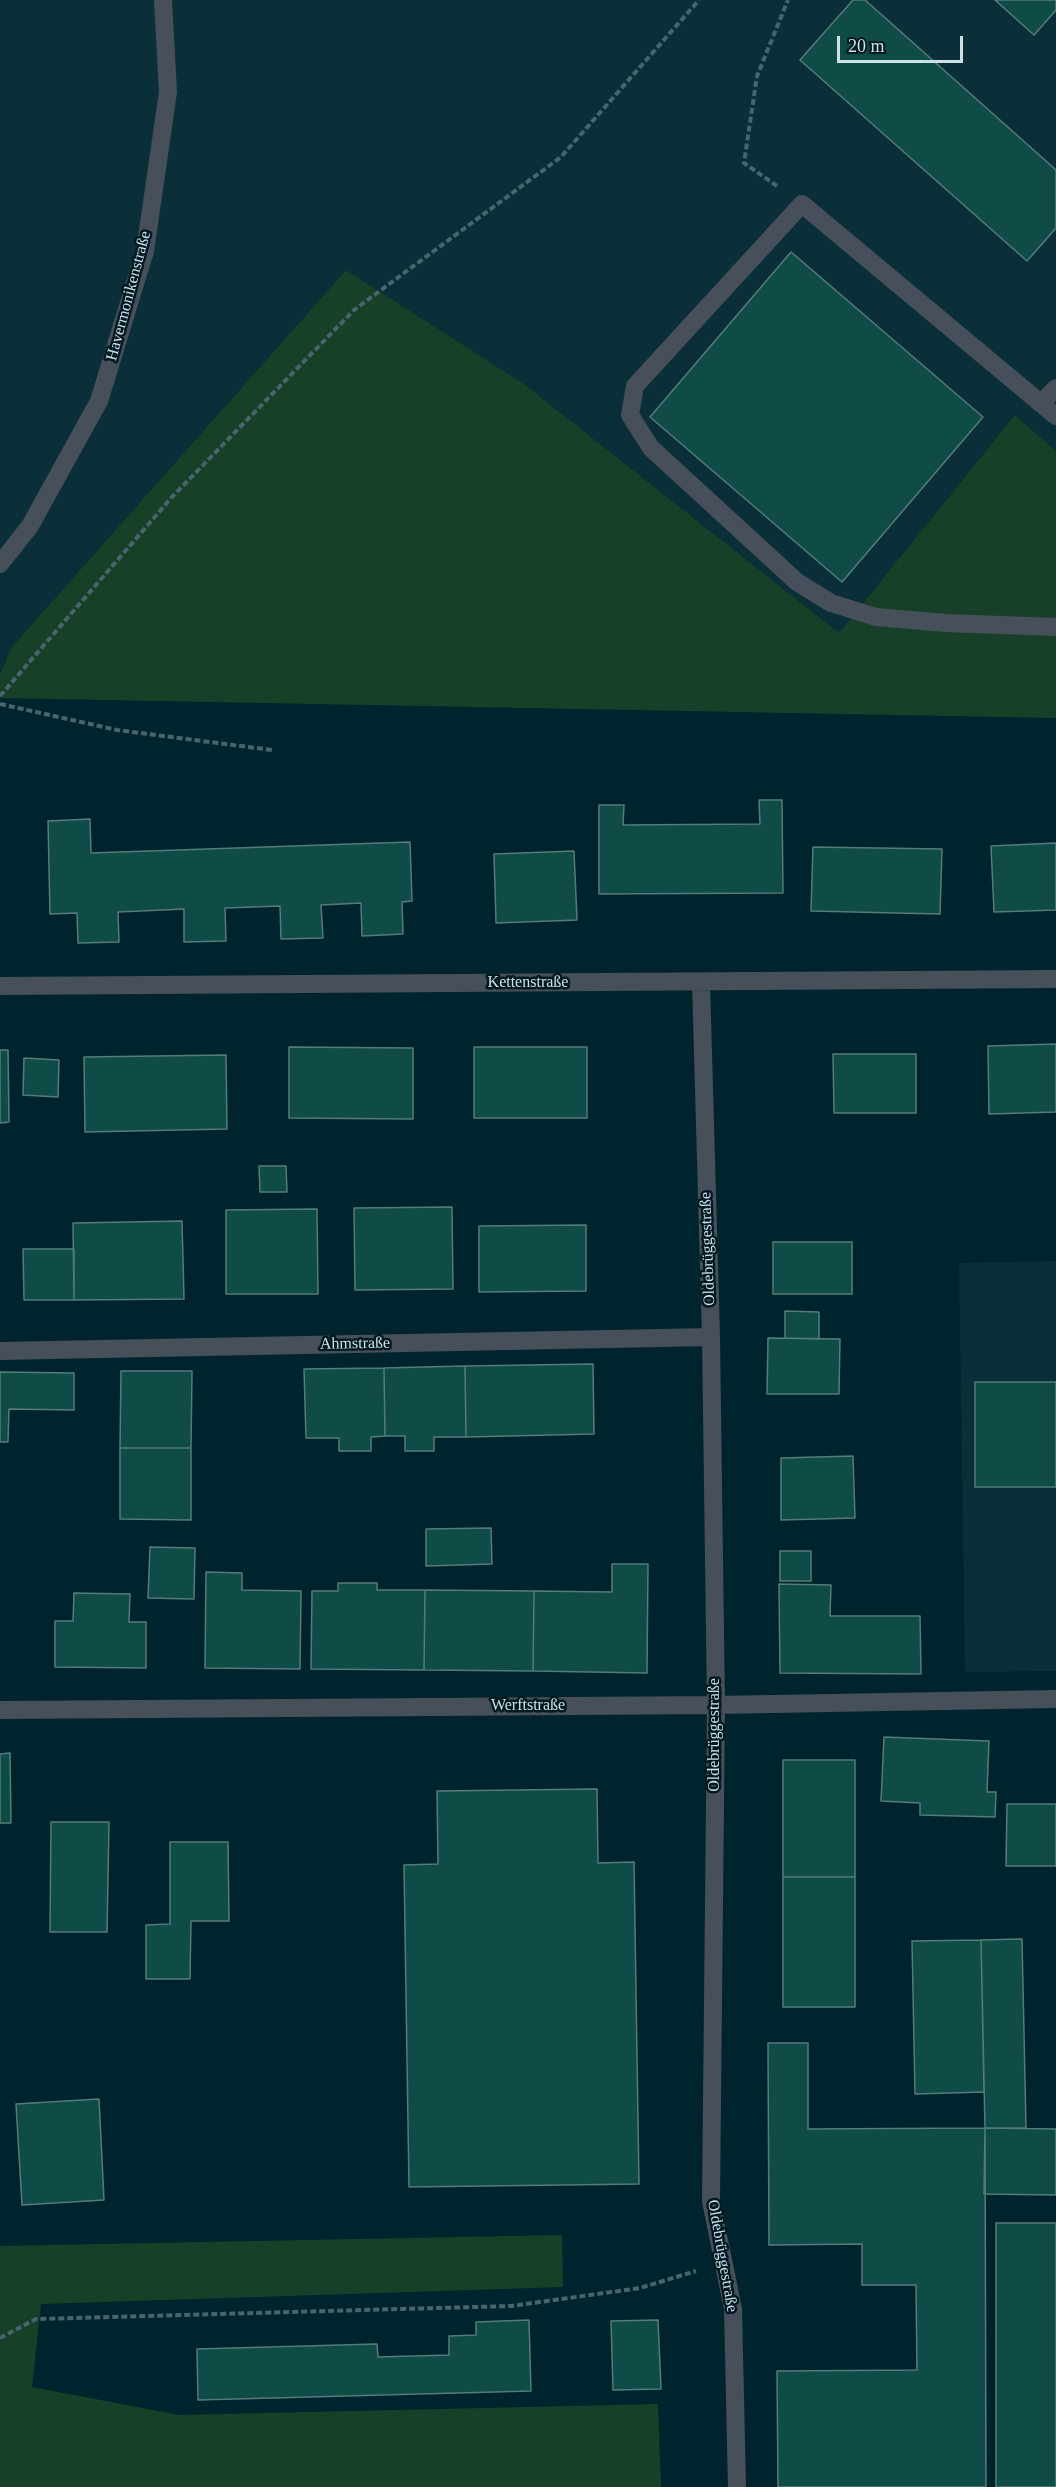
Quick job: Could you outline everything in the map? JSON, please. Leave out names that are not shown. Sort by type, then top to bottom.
[{"type":"street","name":"Havermonikenstraße","points":[[0,564],[30,526],[99,401],[145,251],[168,92],[162,0]]},
{"type":"street","points":[[1056,416],[802,204],[635,386],[630,415],[651,448],[797,582],[831,603],[876,617],[946,623],[1056,627]]},
{"type":"street","points":[[1041,403],[1056,388]]},
{"type":"street","name":"Kettenstraße","points":[[0,986],[1056,979]]},
{"type":"street","name":"Oldebrüggestraße","points":[[701,982],[711,1337],[716,1705],[711,2202],[733,2309],[737,2487]]},
{"type":"street","name":"Ahmstraße","points":[[0,1351],[711,1337]]},
{"type":"street","name":"Werftstraße","points":[[0,1710],[716,1705],[1056,1699]]},
{"type":"path","points":[[0,696],[172,497],[354,310],[561,157],[699,0]]},
{"type":"path","points":[[788,0],[757,76],[744,163],[802,204]]},
{"type":"path","points":[[0,704],[117,730],[272,750]]},
{"type":"path","points":[[0,2338],[36,2319],[511,2306],[640,2288],[723,2263]]},
{"type":"shaded area","points":[[0,0],[1056,0],[1056,451],[1015,415],[839,633],[524,384],[346,270],[11,648],[0,672]]},
{"type":"shaded area","points":[[1056,1261],[1056,1671],[965,1672],[959,1263]]},
{"type":"green space","points":[[346,270],[524,384],[839,633],[1015,415],[1056,451],[1056,718],[0,698],[0,674],[11,648]]},
{"type":"green space","points":[[562,2235],[563,2287],[41,2304],[32,2387],[179,2415],[658,2404],[661,2487],[0,2487],[0,2246]]},
{"type":"building","points":[[853,0],[865,0],[1056,170],[1056,228],[1027,261],[800,60]]},
{"type":"building","points":[[995,0],[1056,0],[1056,10],[1034,35]]},
{"type":"building","points":[[791,252],[983,417],[842,582],[650,417]]},
{"type":"building","points":[[759,800],[782,800],[783,893],[599,894],[599,805],[624,805],[623,825],[760,824]]},
{"type":"building","points":[[90,819],[91,853],[410,842],[412,901],[402,902],[403,934],[362,936],[361,903],[321,905],[323,938],[281,939],[280,906],[225,908],[226,941],[184,942],[184,909],[118,912],[119,942],[78,943],[77,913],[50,914],[48,821]]},
{"type":"building","points":[[1056,843],[1056,910],[994,912],[991,846]]},
{"type":"building","points":[[813,847],[942,849],[940,914],[811,911]]},
{"type":"building","points":[[574,851],[577,920],[496,923],[494,854]]},
{"type":"building","points":[[1056,1044],[1056,1112],[989,1114],[988,1046]]},
{"type":"building","points":[[289,1047],[413,1048],[413,1119],[289,1118]]},
{"type":"building","points":[[474,1047],[587,1047],[587,1118],[474,1118]]},
{"type":"building","points":[[0,1050],[8,1050],[9,1122],[0,1123]]},
{"type":"building","points":[[833,1054],[916,1054],[916,1113],[834,1113]]},
{"type":"building","points":[[226,1055],[227,1129],[85,1132],[84,1057]]},
{"type":"building","points":[[24,1058],[59,1060],[58,1097],[23,1095]]},
{"type":"building","points":[[259,1166],[286,1166],[287,1192],[260,1192]]},
{"type":"building","points":[[452,1207],[453,1289],[355,1290],[354,1208]]},
{"type":"building","points":[[317,1209],[318,1294],[226,1294],[226,1210]]},
{"type":"building","points":[[182,1221],[184,1299],[74,1300],[73,1223]]},
{"type":"building","points":[[586,1225],[586,1291],[479,1292],[479,1226]]},
{"type":"building","points":[[773,1242],[852,1242],[852,1294],[773,1294]]},
{"type":"building","points":[[23,1249],[74,1249],[74,1300],[24,1300]]},
{"type":"building","points":[[785,1311],[819,1312],[819,1339],[785,1338]]},
{"type":"building","points":[[768,1338],[840,1339],[839,1394],[767,1394]]},
{"type":"building","points":[[593,1364],[594,1434],[466,1437],[465,1366]]},
{"type":"building","points":[[465,1366],[466,1437],[434,1437],[434,1451],[405,1451],[405,1436],[385,1436],[384,1368]]},
{"type":"building","points":[[384,1368],[385,1436],[371,1437],[371,1451],[339,1451],[339,1438],[306,1438],[304,1369]]},
{"type":"building","points":[[121,1371],[192,1371],[191,1448],[120,1448]]},
{"type":"building","points":[[0,1372],[74,1373],[74,1410],[9,1409],[8,1442],[0,1442]]},
{"type":"building","points":[[975,1382],[1056,1382],[1056,1487],[975,1487]]},
{"type":"building","points":[[120,1448],[191,1448],[191,1520],[120,1519]]},
{"type":"building","points":[[853,1456],[855,1518],[781,1520],[781,1458]]},
{"type":"building","points":[[491,1528],[492,1564],[426,1566],[426,1529]]},
{"type":"building","points":[[150,1547],[195,1548],[194,1599],[148,1598]]},
{"type":"building","points":[[780,1551],[811,1551],[811,1581],[780,1581]]},
{"type":"building","points":[[612,1564],[648,1564],[647,1673],[533,1671],[534,1591],[612,1592]]},
{"type":"building","points":[[206,1572],[242,1573],[242,1590],[301,1591],[300,1669],[205,1668]]},
{"type":"building","points":[[338,1583],[377,1583],[377,1590],[425,1590],[424,1670],[311,1669],[312,1591],[338,1591]]},
{"type":"building","points":[[779,1584],[831,1585],[830,1616],[920,1616],[921,1674],[780,1673]]},
{"type":"building","points":[[425,1590],[534,1591],[533,1671],[424,1670]]},
{"type":"building","points":[[74,1593],[130,1594],[129,1622],[146,1622],[146,1668],[55,1667],[55,1621],[73,1621]]},
{"type":"building","points":[[884,1737],[989,1741],[987,1792],[996,1792],[995,1817],[920,1815],[920,1803],[881,1801]]},
{"type":"building","points":[[10,1753],[11,1823],[0,1823],[0,1754]]},
{"type":"building","points":[[783,1760],[855,1760],[855,1877],[783,1877]]},
{"type":"building","points":[[597,1789],[598,1863],[634,1862],[639,2184],[409,2187],[404,1865],[438,1864],[437,1791]]},
{"type":"building","points":[[1007,1804],[1056,1804],[1056,1866],[1006,1866]]},
{"type":"building","points":[[51,1822],[109,1822],[107,1932],[50,1932]]},
{"type":"building","points":[[170,1842],[228,1842],[229,1921],[191,1921],[190,1979],[146,1979],[146,1925],[170,1924]]},
{"type":"building","points":[[783,1877],[855,1877],[855,2007],[783,2007]]},
{"type":"building","points":[[1022,1939],[1026,2128],[985,2128],[981,1940]]},
{"type":"building","points":[[981,1940],[984,2092],[915,2094],[912,1941]]},
{"type":"building","points":[[768,2043],[808,2043],[808,2129],[985,2128],[986,2487],[778,2487],[777,2371],[917,2370],[916,2285],[862,2285],[862,2244],[769,2245]]},
{"type":"building","points":[[99,2099],[104,2200],[22,2205],[16,2104]]},
{"type":"building","points":[[985,2128],[1056,2129],[1056,2195],[984,2194]]},
{"type":"building","points":[[996,2223],[1056,2223],[1056,2487],[996,2487]]},
{"type":"building","points":[[529,2320],[531,2391],[198,2400],[197,2349],[377,2344],[378,2357],[449,2355],[449,2336],[476,2335],[476,2322]]},
{"type":"building","points":[[658,2320],[661,2389],[613,2390],[611,2321]]}]
